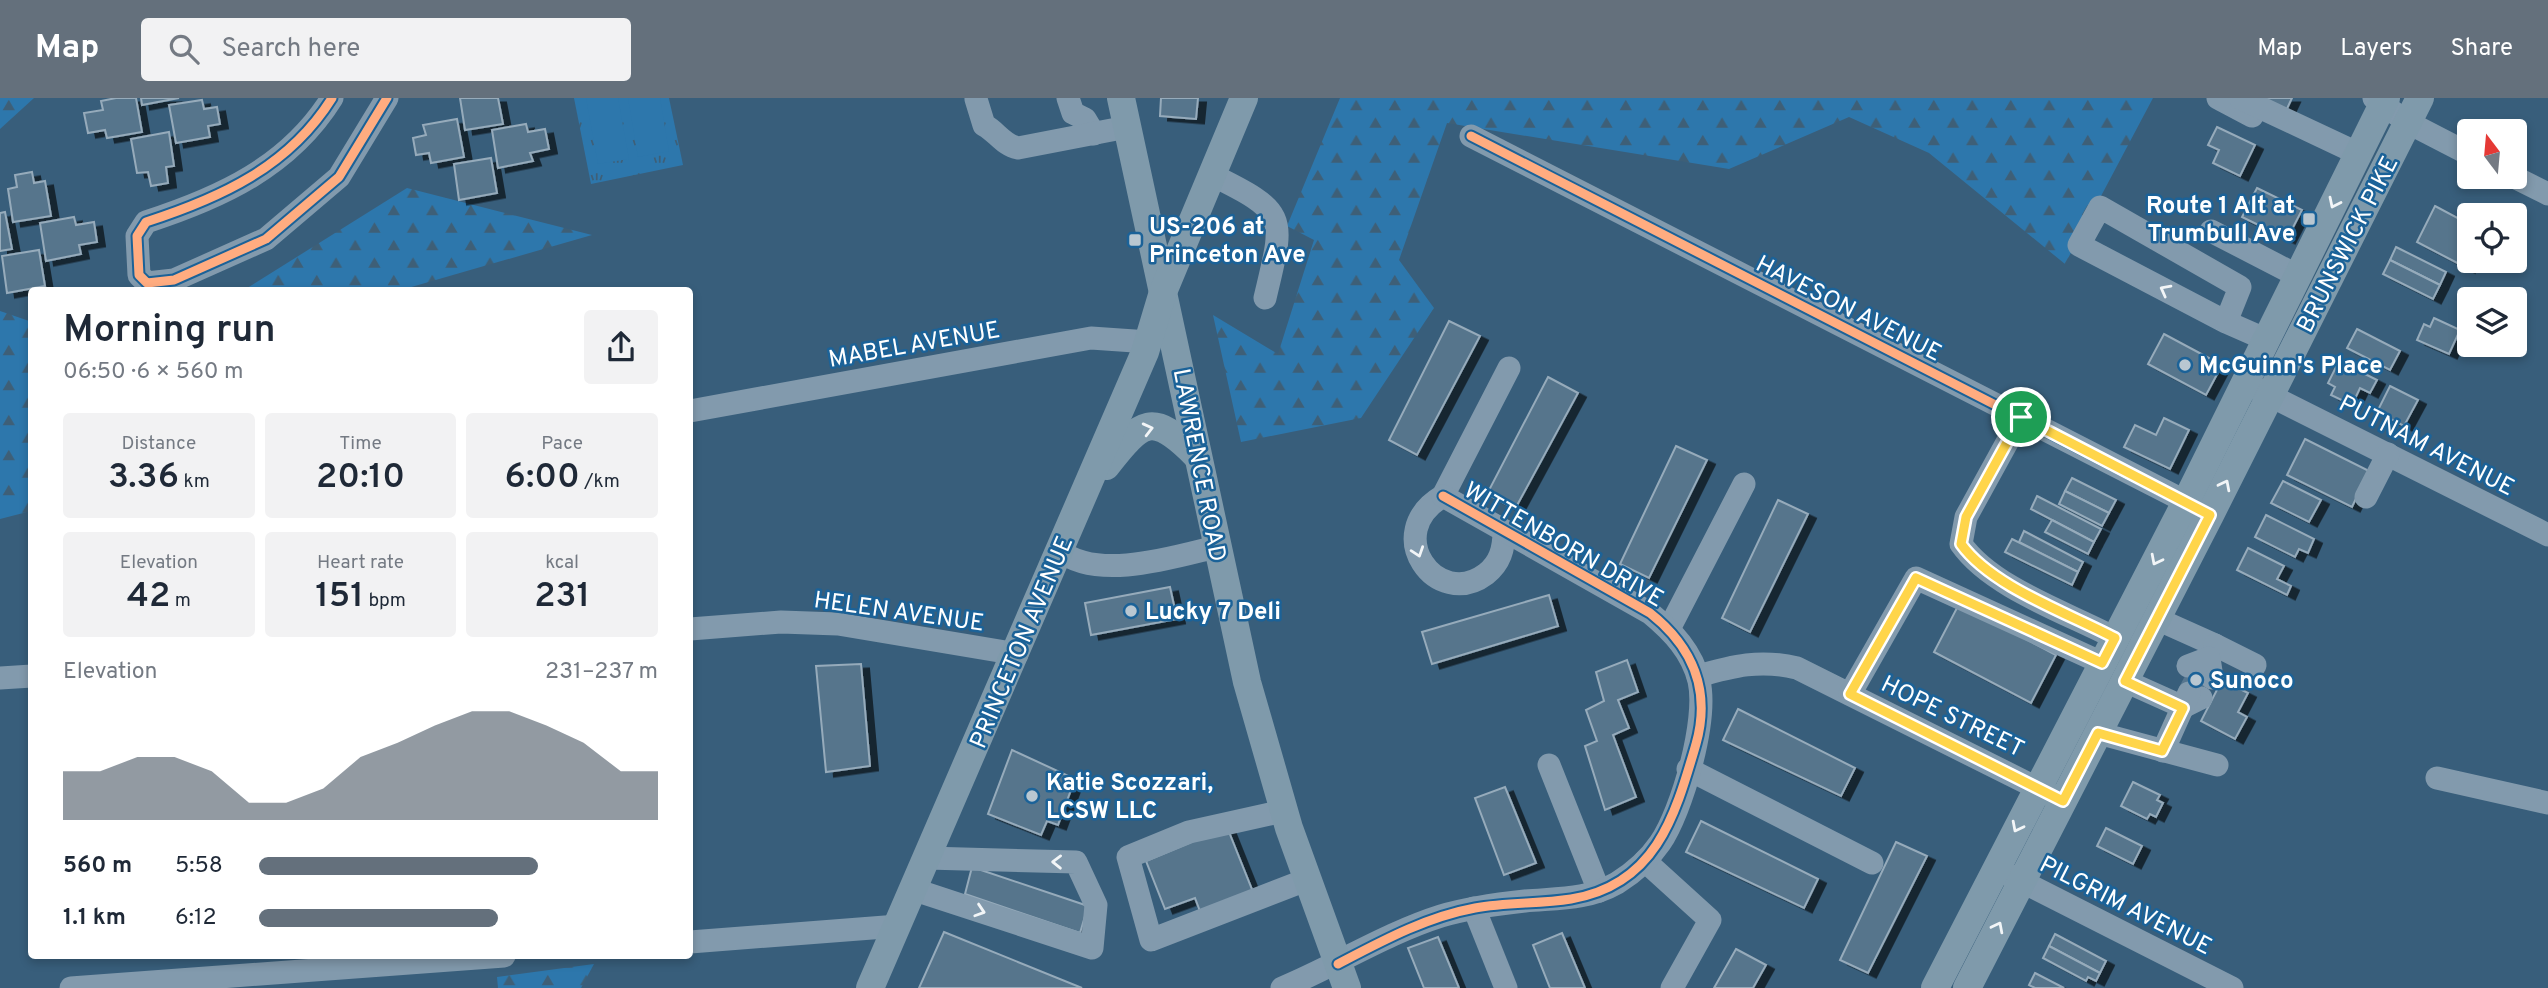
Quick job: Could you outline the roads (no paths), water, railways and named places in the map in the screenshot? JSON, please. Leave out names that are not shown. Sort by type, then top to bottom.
[{"type":"main road","name":"LAWRENCE ROAD","points":[[1121,98],[1186,389],[1196,454],[1247,682],[1283,811],[1342,976]]},
{"type":"main road","name":"PRINCETON AVENUE","points":[[870,988],[1017,654],[1149,342],[1163,292],[1244,98]]},
{"type":"main road","name":"BRUNSWICK PIKE","points":[[1967,988],[2157,619],[2246,382],[2359,153],[2381,101]]},
{"type":"main road","name":"BRUNSWICK PIKE","points":[[1935,988],[2115,638],[2270,396],[2413,110]]},
{"type":"main road","points":[[1085,493],[1122,446],[1142,428],[1152,426],[1170,429],[1196,454]]},
{"type":"street","points":[[332,98],[291,148],[260,173],[199,205],[146,222],[137,236],[139,275],[147,283],[174,279],[266,239],[339,177],[387,98]]},
{"type":"street","points":[[1068,98],[1073,113],[1085,118],[1094,134]]},
{"type":"street","points":[[2217,98],[2289,134],[2310,131]]},
{"type":"street","points":[[2241,98],[2359,153]]},
{"type":"street","points":[[976,99],[984,125],[998,133],[1010,147],[1018,148],[1127,127]]},
{"type":"street","points":[[2381,101],[2413,110],[2457,145]]},
{"type":"street","name":"HAVESON AVENUE","points":[[1471,136],[2198,508]]},
{"type":"street","points":[[1212,175],[1267,205],[1278,222],[1279,236],[1265,298]]},
{"type":"street","points":[[2527,184],[2548,194]]},
{"type":"street","points":[[2225,322],[2240,287],[2100,207],[2079,245],[2225,322],[2267,340]]},
{"type":"street","points":[[2211,230],[2298,276]]},
{"type":"street","name":"MABEL AVENUE","points":[[693,410],[1091,338],[1149,342]]},
{"type":"street","points":[[1504,531],[1500,558],[1486,574],[1466,583],[1440,579],[1419,559],[1414,544],[1415,528],[1421,514],[1443,496],[1508,368]]},
{"type":"street","name":"PUTNAM AVENUE","points":[[2246,382],[2548,535]]},
{"type":"street","points":[[2021,417],[1966,517],[1961,544],[1971,558],[1991,574],[2115,638]]},
{"type":"street","points":[[2366,497],[2388,454]]},
{"type":"street","points":[[1669,629],[1744,484]]},
{"type":"street","name":"WITTENBORN DRIVE","points":[[1282,988],[1342,976],[1399,932],[1474,908],[1569,899],[1599,891],[1619,882],[1645,861],[1672,820],[1701,727],[1702,706],[1698,676],[1690,657],[1669,629],[1650,614],[1443,496]]},
{"type":"street","points":[[1060,551],[1070,559],[1084,563],[1148,564],[1216,547]]},
{"type":"street","points":[[1850,694],[1916,578],[2102,663]]},
{"type":"street","points":[[2157,619],[2205,664],[2255,665]]},
{"type":"street","name":"HELEN AVENUE","points":[[693,629],[781,622],[838,624],[1017,654]]},
{"type":"street","name":"HOPE STREET","points":[[1698,676],[1752,662],[1797,668],[2063,801]]},
{"type":"street","points":[[0,678],[28,676]]},
{"type":"street","points":[[2125,681],[2188,697],[2162,751]]},
{"type":"street","points":[[2098,733],[2217,765]]},
{"type":"street","points":[[1549,765],[1599,891]]},
{"type":"street","points":[[1688,769],[1872,863]]},
{"type":"street","points":[[2437,778],[2548,803]]},
{"type":"street","points":[[1283,811],[1189,832],[1128,857],[1151,940],[1306,880]]},
{"type":"street","points":[[915,890],[1092,948],[1096,905],[1076,862],[927,858]]},
{"type":"street","points":[[1645,861],[1710,920],[1672,988]]},
{"type":"street","name":"PILGRIM AVENUE","points":[[1996,868],[2232,988]]},
{"type":"street","points":[[1474,908],[1506,988]]},
{"type":"street","points":[[693,942],[898,926]]},
{"type":"street","points":[[71,988],[462,959]]},
{"type":"tunnel","points":[[2189,693],[2200,672]]},
{"type":"place","name":"Route 1 Alt at Trumbull Ave","points":[[2309,219]]},
{"type":"place","name":"US-206 at Princeton Ave","points":[[1135,240]]},
{"type":"place","name":"McGuinn's Place","points":[[2185,365]]},
{"type":"place","name":"Lucky 7 Deli","points":[[1131,611]]},
{"type":"place","name":"Sunoco","points":[[2196,680]]},
{"type":"place","name":"Katie Scozzari, LCSW LLC","points":[[1032,796]]}]
